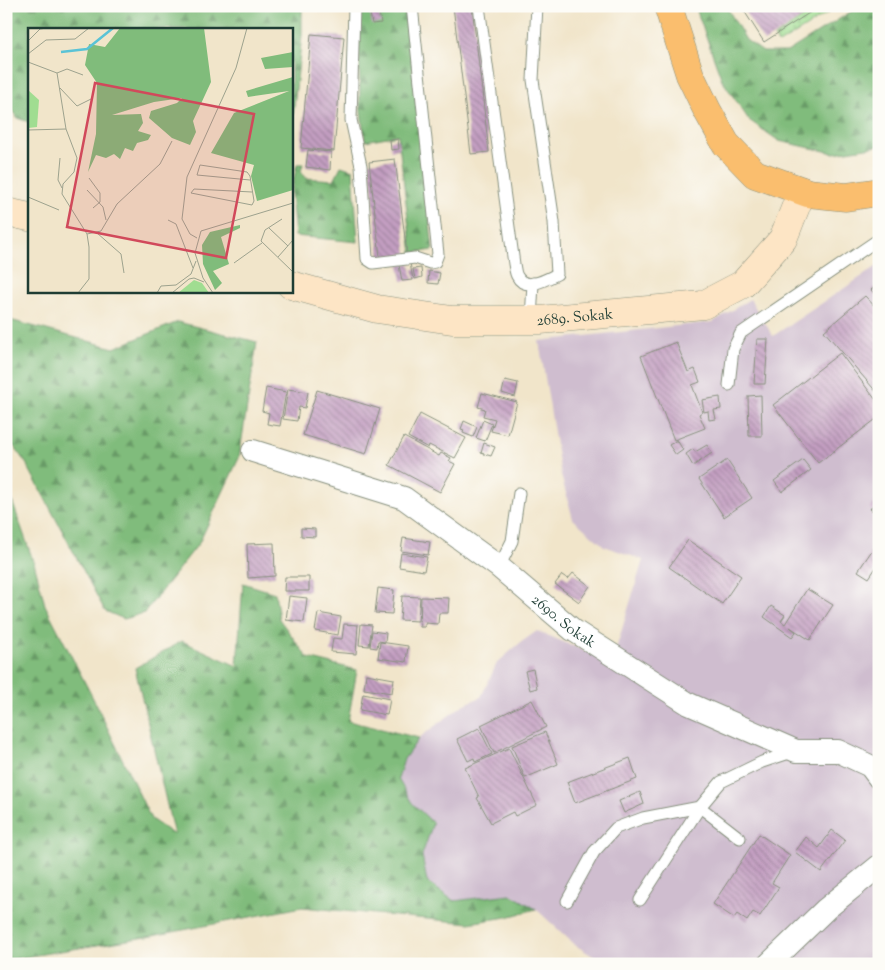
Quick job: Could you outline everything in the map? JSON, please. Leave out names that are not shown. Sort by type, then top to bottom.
[{"type":"main road","points":[[668,6],[690,75],[707,110],[726,144],[756,174],[808,193],[846,197],[879,192]]},
{"type":"main road","name":"2689. Sokak","points":[[292,285],[376,309],[452,320],[531,320],[702,305],[743,284],[783,239],[802,191]]},
{"type":"main road","points":[[6,212],[28,217]]},
{"type":"street","name":"2690. Sokak","points":[[254,451],[404,498],[499,567],[574,630],[689,704],[796,750],[838,751],[870,766],[879,778]]},
{"type":"street","points":[[769,964],[826,909],[879,866]]},
{"type":"lane","points":[[354,6],[351,120],[361,166],[367,259],[373,263],[415,258],[430,263],[435,262],[438,254],[412,6]]},
{"type":"lane","points":[[479,6],[514,264],[517,277],[523,282],[533,283],[542,282],[557,274],[554,222],[533,80],[537,6]]},
{"type":"lane","points":[[729,385],[733,349],[741,333],[879,238]]},
{"type":"lane","points":[[531,320],[533,283]]},
{"type":"lane","points":[[499,567],[512,541],[519,493]]},
{"type":"lane","points":[[640,900],[700,808],[721,782],[762,762],[796,750]]},
{"type":"lane","points":[[567,901],[594,852],[616,828],[643,818],[700,808],[740,838]]},
{"type":"shaded area","points":[[879,265],[879,964],[596,964],[596,958],[575,945],[536,909],[510,894],[454,901],[427,882],[422,855],[433,823],[412,803],[398,779],[404,759],[419,738],[463,705],[481,697],[497,663],[537,631],[612,662],[643,560],[604,546],[573,519],[561,475],[539,341],[713,322],[750,299],[773,336]]},
{"type":"green space","points":[[6,6],[302,6],[302,35],[292,124],[292,28],[28,28],[28,122],[17,118],[6,99]]},
{"type":"green space","points":[[380,6],[403,6],[406,10],[433,250],[412,253],[398,135],[365,141],[360,104],[359,11]]},
{"type":"green space","points":[[695,6],[726,6],[746,40],[763,52],[787,52],[860,6],[879,6],[879,146],[834,153],[779,141],[749,120],[722,80]]},
{"type":"green space","points":[[821,6],[839,6],[779,44],[774,37]]},
{"type":"green space","points":[[297,164],[303,164],[301,171],[305,178],[334,180],[341,166],[353,170],[358,242],[295,236],[292,188]]},
{"type":"green space","points":[[6,319],[114,348],[178,322],[257,342],[239,458],[199,543],[144,613],[124,619],[105,611],[26,463],[6,436]]},
{"type":"green space","points":[[6,484],[35,566],[45,605],[97,706],[151,819],[174,835],[135,668],[182,641],[237,666],[243,583],[275,593],[279,619],[308,658],[357,670],[348,721],[419,738],[404,759],[398,779],[412,803],[433,823],[422,855],[427,882],[454,901],[510,894],[536,909],[507,917],[469,923],[302,907],[152,936],[6,960]]},
{"type":"building","points":[[309,6],[331,6],[331,8],[309,8]]},
{"type":"building","points":[[453,6],[472,6],[489,152],[471,154]]},
{"type":"building","points":[[741,6],[820,6],[764,42]]},
{"type":"building","points":[[378,7],[381,23],[372,24],[369,8]]},
{"type":"building","points":[[311,34],[344,37],[334,151],[301,148]]},
{"type":"building","points":[[398,139],[399,149],[391,150],[390,140]]},
{"type":"building","points":[[308,150],[331,152],[330,170],[306,167]]},
{"type":"building","points":[[395,159],[407,254],[380,257],[369,162]]},
{"type":"building","points":[[410,263],[413,280],[402,281],[399,265]]},
{"type":"building","points":[[421,268],[422,277],[415,279],[413,269]]},
{"type":"building","points":[[429,271],[440,273],[438,284],[428,283]]},
{"type":"building","points":[[879,283],[879,299],[871,290]]},
{"type":"building","points":[[865,296],[879,311],[879,395],[824,331]]},
{"type":"building","points":[[757,339],[768,339],[765,384],[754,384]]},
{"type":"building","points":[[676,342],[688,372],[695,369],[700,382],[692,385],[702,412],[699,414],[705,428],[674,440],[641,356]]},
{"type":"building","points":[[840,353],[879,404],[879,417],[818,463],[773,405]]},
{"type":"building","points":[[505,380],[518,383],[515,397],[502,393]]},
{"type":"building","points":[[266,388],[286,392],[280,426],[267,424],[269,413],[262,411]]},
{"type":"building","points":[[288,389],[308,392],[305,408],[299,407],[297,421],[283,419]]},
{"type":"building","points":[[317,390],[380,409],[366,454],[303,435]]},
{"type":"building","points":[[482,393],[517,402],[508,435],[491,431],[495,419],[483,416],[485,409],[478,407]]},
{"type":"building","points":[[761,395],[762,436],[749,436],[748,396]]},
{"type":"building","points":[[720,397],[721,409],[714,410],[716,419],[709,420],[708,411],[704,412],[702,400]]},
{"type":"building","points":[[420,414],[466,438],[455,458],[429,445],[428,448],[408,437]]},
{"type":"building","points":[[483,420],[492,424],[485,441],[476,438]]},
{"type":"building","points":[[464,421],[477,427],[473,437],[463,433],[464,430],[461,429]]},
{"type":"building","points":[[404,437],[439,456],[441,453],[451,458],[449,461],[455,464],[440,492],[389,465]]},
{"type":"building","points":[[677,440],[683,450],[676,455],[669,445]]},
{"type":"building","points":[[484,443],[495,447],[491,456],[481,453]]},
{"type":"building","points":[[707,445],[712,453],[693,466],[686,454],[693,449],[695,452]]},
{"type":"building","points":[[727,460],[752,498],[724,517],[699,479]]},
{"type":"building","points":[[803,460],[811,470],[782,492],[774,481]]},
{"type":"building","points":[[879,497],[879,515],[870,509]]},
{"type":"building","points":[[301,528],[315,529],[315,537],[301,536]]},
{"type":"building","points":[[403,538],[430,542],[428,555],[401,551]]},
{"type":"building","points":[[688,540],[741,576],[722,604],[669,567]]},
{"type":"building","points":[[879,540],[879,563],[869,578],[858,571]]},
{"type":"building","points":[[274,543],[275,576],[248,578],[247,544]]},
{"type":"building","points":[[401,553],[427,557],[424,571],[399,567]]},
{"type":"building","points":[[573,573],[590,586],[579,602],[555,584],[562,575],[568,579]]},
{"type":"building","points":[[285,577],[309,577],[309,591],[284,591]]},
{"type":"building","points":[[378,588],[394,590],[392,614],[375,613]]},
{"type":"building","points":[[807,589],[833,605],[810,640],[790,627],[796,632],[792,637],[764,617],[771,606],[785,615],[781,621],[785,624]]},
{"type":"building","points":[[289,596],[307,598],[304,622],[286,620]]},
{"type":"building","points":[[402,596],[420,597],[418,621],[400,620]]},
{"type":"building","points":[[421,597],[449,598],[448,613],[439,613],[438,624],[425,623],[425,627],[420,627]]},
{"type":"building","points":[[318,613],[341,617],[338,635],[315,631]]},
{"type":"building","points":[[344,624],[358,625],[356,654],[331,652],[333,638],[342,639]]},
{"type":"building","points":[[361,624],[372,625],[369,646],[359,645]]},
{"type":"building","points":[[372,631],[386,633],[385,642],[378,641],[377,648],[370,647]]},
{"type":"building","points":[[380,642],[408,646],[406,662],[378,658]]},
{"type":"building","points":[[533,669],[537,688],[530,690],[525,671]]},
{"type":"building","points":[[366,674],[394,679],[392,693],[364,689]]},
{"type":"building","points":[[363,694],[390,699],[387,715],[360,710]]},
{"type":"building","points":[[532,700],[546,727],[494,753],[481,725]]},
{"type":"building","points":[[479,728],[492,754],[475,762],[474,758],[468,761],[457,739]]},
{"type":"building","points":[[545,732],[558,764],[525,778],[512,746]]},
{"type":"building","points":[[509,748],[537,805],[515,816],[513,812],[491,823],[477,798],[479,797],[465,768]]},
{"type":"building","points":[[630,758],[637,779],[575,803],[567,782]]},
{"type":"building","points":[[640,792],[644,804],[624,813],[619,801]]},
{"type":"building","points":[[832,830],[845,840],[821,872],[795,852],[806,837],[819,848]]},
{"type":"building","points":[[759,834],[790,855],[772,883],[779,887],[760,916],[753,912],[747,921],[737,914],[734,918],[713,904]]}]
